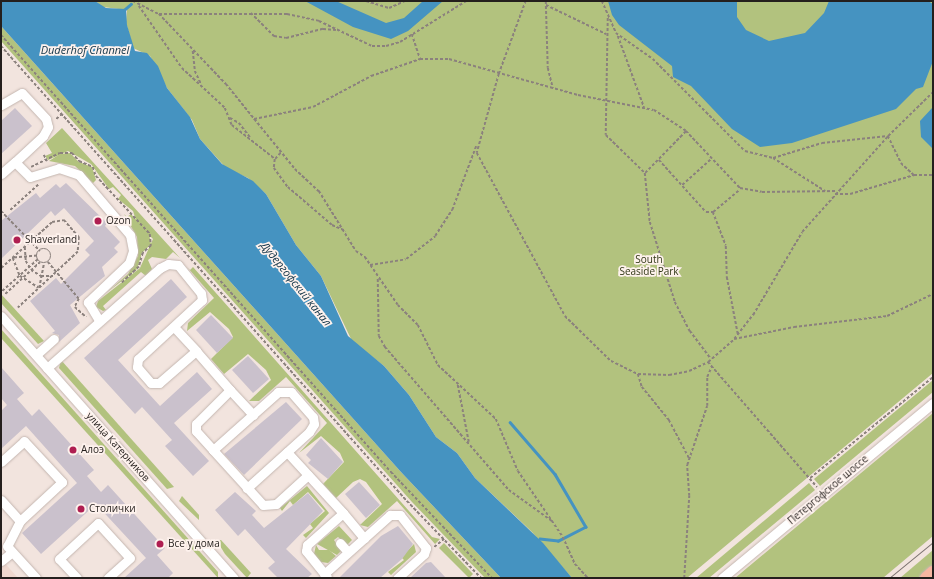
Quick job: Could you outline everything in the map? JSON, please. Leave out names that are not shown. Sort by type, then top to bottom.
[{"type":"main road","points":[[926,578],[933,572]]},
{"type":"street","points":[[1,105],[22,93],[46,119],[48,128],[15,162],[1,174]]},
{"type":"street","points":[[15,162],[30,178],[59,168],[79,175],[130,235],[133,251],[129,263],[88,302],[96,323]]},
{"type":"street","points":[[47,368],[96,323],[168,264],[178,265],[201,293],[197,306],[138,359],[137,367],[151,383],[159,383],[196,351]]},
{"type":"street","name":"улица Катерников","points":[[1,316],[230,577]]},
{"type":"street","points":[[174,327],[253,414]]},
{"type":"street","points":[[36,355],[54,339]]},
{"type":"street","points":[[230,390],[196,424],[196,431],[263,506],[269,507],[308,475]]},
{"type":"street","points":[[213,450],[278,392],[291,392],[313,416],[314,424],[287,452],[247,488]]},
{"type":"street","name":"Петергофское шоссе","points":[[722,578],[933,403]]},
{"type":"street","points":[[1,462],[24,441],[62,482],[20,521],[7,546],[34,578]]},
{"type":"street","points":[[287,452],[364,538]]},
{"type":"street","points":[[1,500],[20,521]]},
{"type":"street","points":[[342,514],[307,545],[308,556],[326,576],[348,552],[390,515],[400,515],[426,548],[424,554],[399,578]]},
{"type":"street","points":[[77,578],[59,559],[98,523],[130,558],[108,578]]},
{"type":"street","points":[[340,543],[348,552]]},
{"type":"street","points":[[1,562],[12,552]]},
{"type":"path","points":[[133,1],[139,6],[176,60],[225,108],[232,125],[250,137],[275,159]]},
{"type":"path","points":[[366,1],[389,8],[405,1]]},
{"type":"path","points":[[139,6],[159,14],[251,12],[305,17],[372,46],[400,42],[466,1]]},
{"type":"path","points":[[370,265],[406,259],[435,236],[452,210],[526,1]]},
{"type":"path","points":[[546,1],[548,68],[553,88]]},
{"type":"path","points":[[602,1],[608,18],[616,33],[644,107]]},
{"type":"path","points":[[546,5],[606,34]]},
{"type":"path","points":[[251,12],[274,36],[286,38],[323,29],[338,30]]},
{"type":"path","points":[[159,14],[193,50],[281,152],[319,191],[346,231],[356,251],[370,265],[378,278],[418,325],[438,365],[496,419],[518,471],[553,522],[575,564],[588,578]]},
{"type":"path","points":[[608,18],[606,34],[604,101],[606,136],[646,173],[650,222],[675,302],[690,331],[711,359]]},
{"type":"path","points":[[616,33],[653,59],[737,145],[745,151],[773,158],[825,192]]},
{"type":"path","points":[[412,34],[420,59]]},
{"type":"path","points":[[1,35],[391,472],[492,578]]},
{"type":"path","points":[[1,46],[187,254],[481,578]]},
{"type":"path","points":[[193,50],[195,71],[201,84]]},
{"type":"path","points":[[254,119],[313,108],[371,76],[420,59],[449,59],[499,74],[604,101],[644,107],[686,131],[740,188],[762,192],[837,191]]},
{"type":"path","points":[[476,145],[488,177],[565,316],[611,361],[638,374],[678,374],[708,362],[734,339],[802,232],[837,191],[888,136],[933,92]]},
{"type":"path","points":[[57,118],[62,114]]},
{"type":"path","points":[[229,118],[239,123],[250,137]]},
{"type":"path","points":[[646,173],[686,131]]},
{"type":"path","points":[[773,158],[822,143],[888,136]]},
{"type":"path","points":[[888,136],[901,163],[914,175]]},
{"type":"path","points":[[281,152],[275,159],[274,168],[288,187],[332,225],[346,231]]},
{"type":"path","points":[[44,155],[49,165]]},
{"type":"path","points":[[682,185],[712,158]]},
{"type":"path","points":[[659,160],[706,212],[713,212],[740,188]]},
{"type":"path","points":[[28,168],[32,172]]},
{"type":"path","points":[[96,174],[132,213]]},
{"type":"path","points":[[835,194],[850,194],[914,175],[933,175]]},
{"type":"path","points":[[10,210],[46,178]]},
{"type":"path","points":[[1,211],[40,251],[48,251],[48,262],[79,300],[75,307],[96,323]]},
{"type":"path","points":[[713,212],[726,246],[727,277],[738,334]]},
{"type":"path","points":[[1,268],[52,222],[64,220],[79,237],[78,252],[18,308]]},
{"type":"path","points":[[25,247],[25,258],[29,267],[41,276],[53,276]]},
{"type":"path","points":[[2,291],[38,258],[40,251]]},
{"type":"path","points":[[182,258],[187,254]]},
{"type":"path","points":[[13,258],[38,258]]},
{"type":"path","points":[[13,258],[22,279],[39,288]]},
{"type":"path","points":[[38,258],[40,262],[48,262]]},
{"type":"path","points":[[5,294],[40,262]]},
{"type":"path","points":[[39,288],[44,263]]},
{"type":"path","points":[[117,282],[133,265]]},
{"type":"path","points":[[378,278],[378,336],[519,499],[553,522]]},
{"type":"path","points":[[734,339],[794,327],[887,316],[933,294]]},
{"type":"path","points":[[708,362],[823,494]]},
{"type":"path","points":[[684,578],[689,458],[707,406],[708,377],[712,366]]},
{"type":"path","points":[[638,374],[642,387],[669,420],[689,458]]},
{"type":"path","points":[[810,478],[933,377]]},
{"type":"path","points":[[458,385],[470,444]]},
{"type":"path","points":[[435,547],[444,538]]},
{"type":"shaded area","points":[[1,559],[18,578],[1,578]]},
{"type":"green space","name":"South Seaside Park","points":[[95,1],[933,1],[933,373],[687,578],[572,578],[532,532],[475,478],[457,453],[436,437],[409,395],[384,366],[352,341],[321,276],[296,245],[266,194],[248,178],[226,168],[200,139],[192,120],[167,88],[150,56],[133,48],[126,22],[127,10],[103,7]]},
{"type":"green space","points":[[1,26],[401,472],[501,578],[485,578],[412,502],[1,41]]},
{"type":"green space","points":[[62,128],[180,258],[173,252],[166,259],[152,257],[148,260],[152,269],[146,276],[141,272],[103,306],[106,310],[103,311],[96,307],[98,301],[140,268],[153,239],[137,223],[133,211],[118,199],[121,195],[113,187],[109,189],[91,164],[68,151],[48,160],[45,156],[52,153],[46,143]]},
{"type":"green space","points":[[70,153],[79,162],[92,167],[96,180],[93,183],[75,166],[49,161],[60,154]]},
{"type":"green space","points":[[124,214],[127,217],[131,214],[149,234],[151,244],[142,253],[137,269],[105,294],[128,274],[138,256],[137,237]]},
{"type":"green space","points":[[187,267],[190,270],[193,267],[432,537],[440,539],[435,544],[397,501],[368,527],[360,525],[382,504],[366,482],[360,479],[353,482],[336,498],[323,484],[344,462],[340,453],[321,436],[299,453],[327,423],[286,377],[259,401],[249,401],[271,380],[266,370],[248,354],[224,374],[211,359],[233,337],[229,329],[210,312],[187,331],[188,323],[214,298]]},
{"type":"green space","points":[[1,294],[44,341],[38,344],[1,303]]},
{"type":"green space","points":[[1,329],[218,572],[218,578],[1,338]]},
{"type":"green space","points":[[61,360],[174,487],[167,489],[59,368]]},
{"type":"green space","points":[[933,380],[933,392],[820,486],[814,479]]},
{"type":"green space","points":[[933,413],[933,536],[883,578],[735,578]]},
{"type":"green space","points":[[809,483],[815,490],[709,578],[696,578]]},
{"type":"green space","points":[[307,486],[329,513],[306,538],[303,535],[313,528],[310,524],[325,511],[308,492],[293,505],[290,501],[282,511],[280,508]]},
{"type":"green space","points":[[182,496],[199,515],[199,520],[179,501]]},
{"type":"green space","points":[[339,526],[352,540],[347,545],[338,537],[334,540],[341,551],[337,555],[317,544]]},
{"type":"green space","points":[[221,540],[251,573],[247,578],[225,554],[217,541]]},
{"type":"green space","points":[[444,543],[473,574],[469,578],[439,548]]},
{"type":"green space","points":[[414,544],[416,552],[391,575],[388,572],[404,560],[401,557]]},
{"type":"green space","points":[[316,545],[319,550],[329,550],[336,556],[328,563],[321,562],[314,554]]},
{"type":"green space","points":[[933,550],[933,566],[918,578],[900,578]]},
{"type":"water","name":"Duderhof Channel","points":[[1,1],[95,1],[106,8],[126,9],[127,25],[135,51],[147,53],[158,66],[167,88],[190,117],[200,139],[222,164],[253,181],[266,194],[296,245],[321,276],[348,336],[384,366],[409,395],[436,437],[457,453],[475,478],[543,543],[572,578],[501,578],[401,472],[1,26]]},
{"type":"water","points":[[305,1],[336,1],[386,23],[404,18],[423,1],[443,1],[408,31],[391,39],[353,27]]},
{"type":"water","points":[[608,1],[737,1],[737,17],[746,30],[769,41],[805,33],[824,13],[829,1],[928,1],[933,4],[933,61],[923,87],[916,89],[896,109],[792,143],[760,147],[732,129],[691,86],[673,77],[672,66],[619,25],[612,15]]},
{"type":"water","points":[[933,107],[933,149],[921,137],[920,121]]},
{"type":"building","points":[[15,108],[32,126],[1,154],[1,121]]},
{"type":"building","points":[[66,183],[107,223],[105,226],[120,242],[114,248],[118,252],[102,267],[105,276],[70,305],[80,323],[59,342],[59,335],[52,333],[55,331],[30,301],[56,278],[61,284],[90,255],[85,250],[94,241],[64,208],[55,216],[51,211],[1,259],[1,221],[36,193],[40,198],[56,184],[60,188]]},
{"type":"building","points":[[171,279],[187,297],[118,360],[160,406],[197,372],[212,389],[174,423],[209,461],[193,476],[165,446],[172,440],[142,407],[135,414],[84,358]]},
{"type":"building","points":[[211,315],[233,338],[217,353],[196,330]]},
{"type":"building","points":[[248,356],[269,379],[253,393],[232,370]]},
{"type":"building","points":[[1,367],[24,393],[17,399],[32,416],[39,409],[94,470],[87,476],[101,492],[108,485],[165,548],[157,555],[173,573],[168,578],[124,578],[146,558],[96,504],[41,554],[22,533],[77,483],[26,426],[1,449],[1,411],[7,405],[1,398]]},
{"type":"building","points":[[286,402],[302,419],[244,475],[224,454]]},
{"type":"building","points":[[321,438],[343,462],[328,479],[308,463],[311,460],[306,455]]},
{"type":"building","points":[[359,482],[380,505],[366,518],[345,494]]},
{"type":"building","points":[[235,492],[256,511],[252,515],[264,528],[308,493],[323,511],[286,549],[312,574],[307,578],[278,578],[268,568],[275,562],[245,529],[238,536],[215,510]]},
{"type":"building","points":[[398,526],[413,544],[402,559],[380,578],[339,578],[381,536]]},
{"type":"building","points":[[431,562],[446,578],[410,578],[426,563]]},
{"type":"waterway","points":[[124,10],[131,4]]},
{"type":"waterway","points":[[510,422],[555,474],[586,527],[558,541],[540,539]]},
{"type":"tram line","points":[[889,578],[933,542]]},
{"type":"place","name":"Ozon","points":[[98,221]]},
{"type":"place","name":"Shaverland","points":[[17,240]]},
{"type":"place","name":"Алоэ","points":[[73,450]]},
{"type":"place","name":"Столички","points":[[81,509]]},
{"type":"place","name":"Все у дома","points":[[160,544]]},
{"type":"water label","name":"Дудергофский канал","points":[[296,284]]}]
